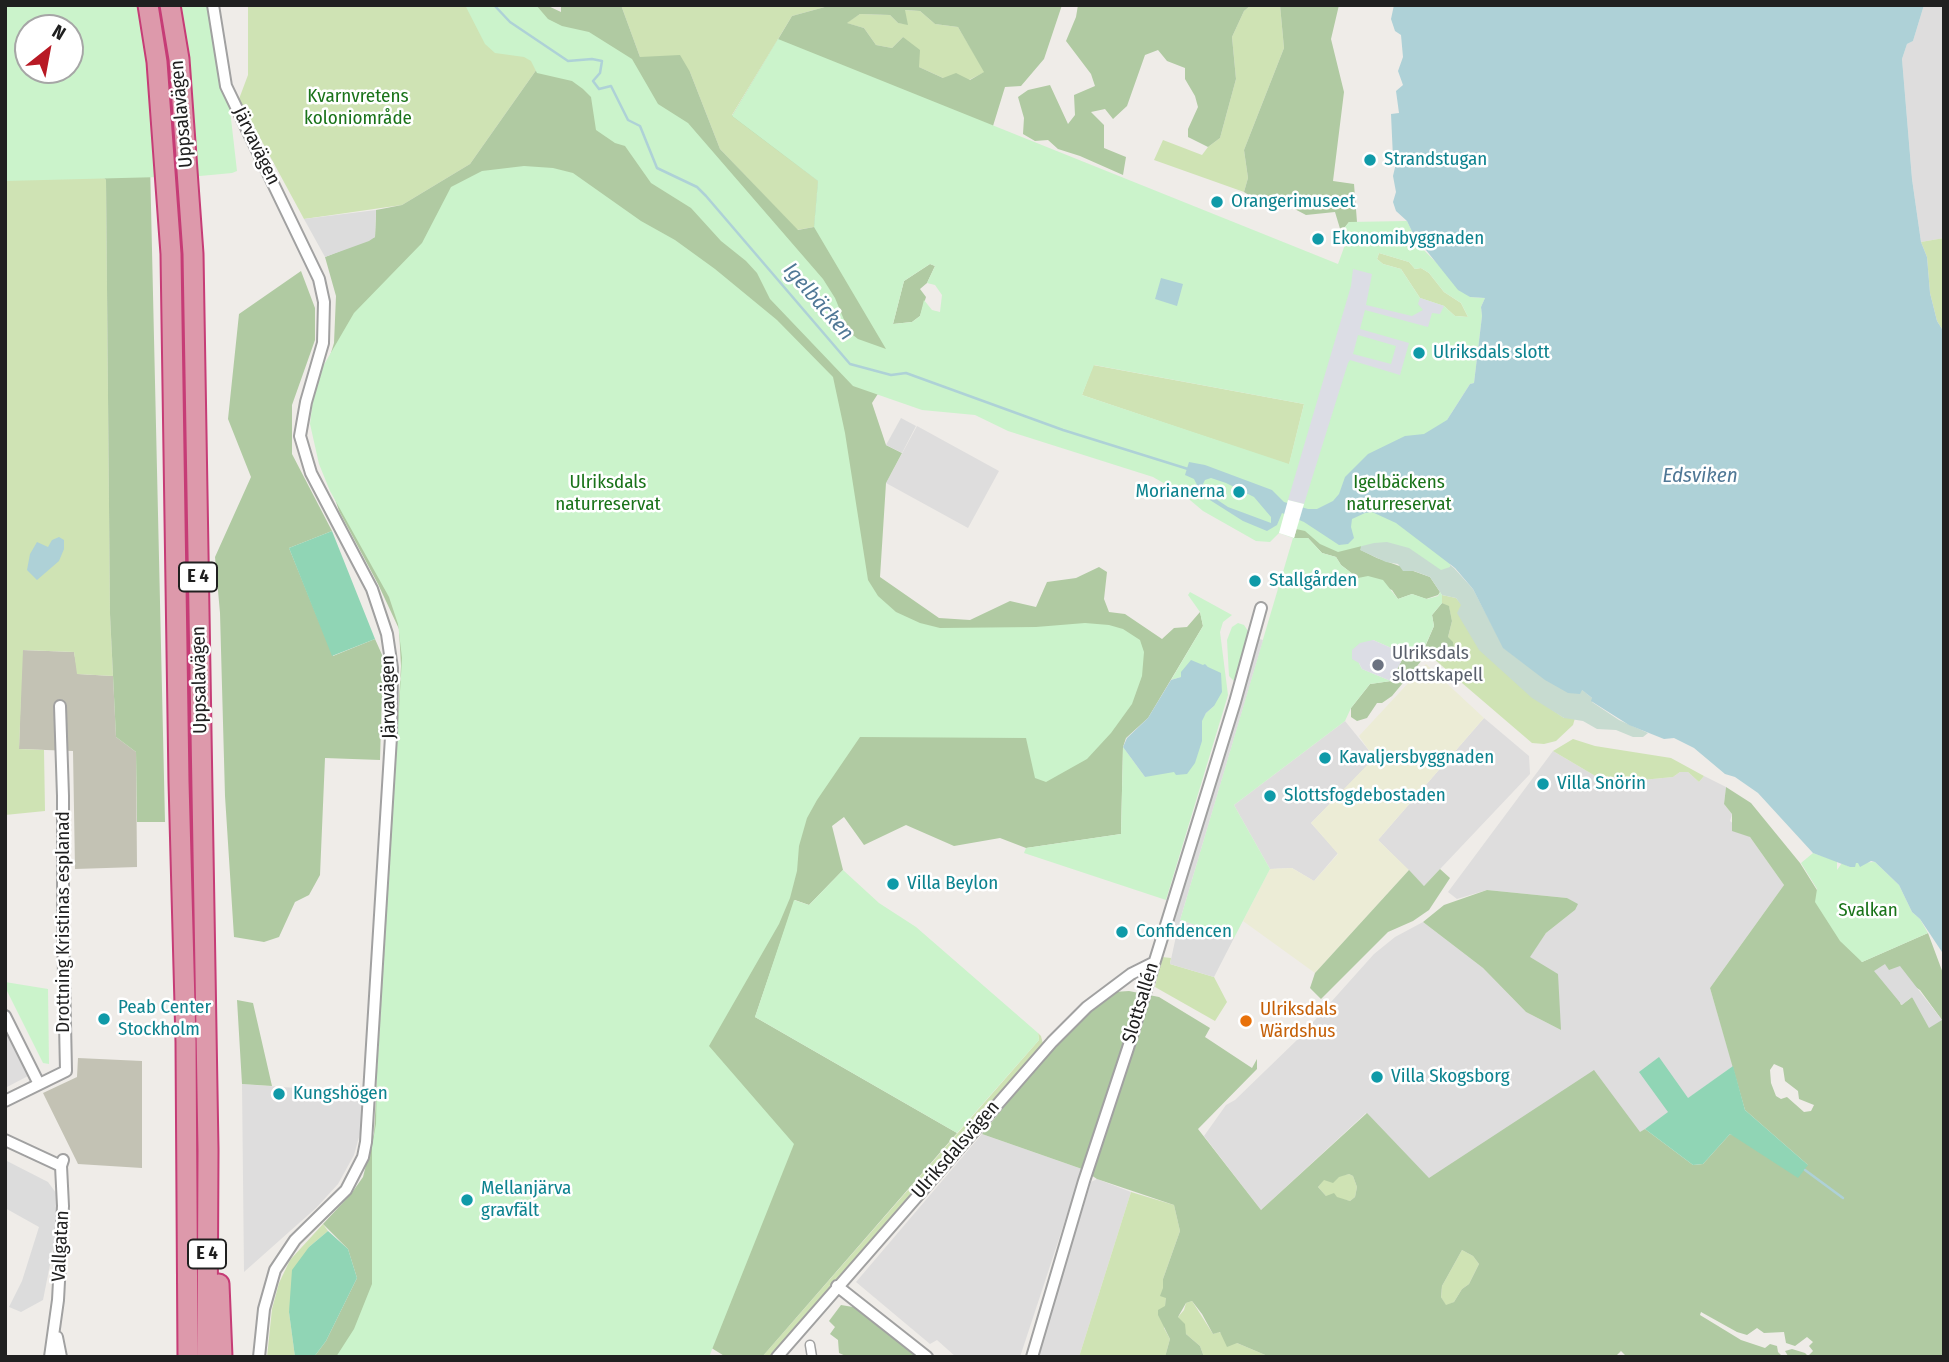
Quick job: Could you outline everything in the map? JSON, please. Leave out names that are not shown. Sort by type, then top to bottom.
[{"type":"highway","name":"Uppsalavägen","points":[[148,5],[157,62],[171,254],[186,1042],[188,1357]]},
{"type":"highway","name":"Uppsalavägen","points":[[170,5],[179,60],[193,254],[208,1150],[207,1357]]},
{"type":"highway","name":"E 4","points":[[208,1150],[222,1357]]},
{"type":"highway","points":[[183,1357],[187,1309]]},
{"type":"street","name":"Järvavägen","points":[[213,5],[226,86],[319,279],[324,302],[323,343],[306,402],[300,436],[312,473],[372,589],[387,634],[392,668],[391,737],[366,1142],[363,1157],[346,1190],[295,1240],[275,1270],[264,1309],[259,1357]]},
{"type":"street","name":"Slottsallén","points":[[1032,1357],[1231,714],[1261,608]]},
{"type":"street","name":"Drottning Kristinas esplanad","points":[[5,1101],[66,1071],[62,926],[64,796],[60,706]]},
{"type":"street","name":"Ulriksdalsvägen","points":[[777,1357],[1052,1042],[1087,1007],[1131,974],[1153,963]]},
{"type":"street","points":[[5,1016],[39,1084]]},
{"type":"street","name":"Vallgatan","points":[[5,1140],[62,1163],[63,1206],[55,1327],[50,1357]]},
{"type":"street","points":[[837,1286],[927,1357]]},
{"type":"street","name":"Vallgatan","points":[[55,1327],[61,1357]]},
{"type":"street","points":[[810,1345],[812,1357]]},
{"type":"shaded area","points":[[1924,5],[1944,5],[1944,238],[1921,242],[1912,179],[1902,59],[1907,44],[1913,41]]},
{"type":"shaded area","points":[[376,210],[375,237],[325,257],[304,219]]},
{"type":"shaded area","points":[[1353,269],[1372,274],[1366,305],[1412,316],[1423,310],[1418,304],[1420,298],[1444,306],[1440,314],[1432,313],[1428,327],[1365,310],[1360,329],[1409,343],[1400,375],[1350,360],[1304,504],[1288,500],[1351,286]],"holes":[[[1358,335],[1396,346],[1391,364],[1353,354]]]},
{"type":"shaded area","points":[[901,418],[916,426],[902,453],[886,445]]},
{"type":"shaded area","points":[[917,426],[999,471],[968,528],[886,483]]},
{"type":"shaded area","points":[[1252,637],[1263,640],[1180,920],[1234,938],[1214,977],[1170,964],[1178,927],[1166,923]]},
{"type":"shaded area","points":[[1373,640],[1405,654],[1391,681],[1362,669],[1359,663],[1352,659],[1352,650],[1360,643]]},
{"type":"shaded area","points":[[22,650],[74,652],[78,674],[113,676],[116,737],[136,752],[137,867],[75,869],[73,751],[19,749]]},
{"type":"shaded area","points":[[1484,718],[1529,756],[1530,774],[1424,886],[1378,840]]},
{"type":"shaded area","points":[[1345,721],[1375,758],[1311,823],[1338,853],[1314,881],[1292,868],[1270,869],[1234,805]]},
{"type":"shaded area","points":[[1553,751],[1597,777],[1619,777],[1632,781],[1673,777],[1680,772],[1688,772],[1699,782],[1704,776],[1726,787],[1724,804],[1732,814],[1730,821],[1750,837],[1784,885],[1710,988],[1733,1066],[1640,1133],[1429,1179],[1366,1113],[1261,1210],[1204,1136],[1226,1105],[1235,1100],[1297,1040],[1374,954],[1395,937],[1423,922],[1483,968],[1526,1012],[1561,1030],[1529,957],[1546,933],[1575,910],[1567,898],[1487,890],[1457,899],[1448,892]]},
{"type":"shaded area","points":[[1885,964],[1889,970],[1900,966],[1942,1020],[1929,1028],[1912,997],[1902,1005],[1874,971]]},
{"type":"shaded area","points":[[5,1023],[30,1075],[5,1088]]},
{"type":"shaded area","points":[[78,1058],[142,1061],[142,1168],[78,1164],[43,1093],[77,1077]]},
{"type":"shaded area","points":[[242,1084],[363,1093],[361,1130],[354,1155],[338,1184],[316,1208],[244,1272]]},
{"type":"shaded area","points":[[982,1134],[1082,1169],[1020,1357],[956,1357],[937,1340],[930,1344],[856,1282]]},
{"type":"shaded area","points":[[5,1160],[48,1182],[59,1197],[59,1219],[43,1300],[21,1312],[9,1307],[22,1281],[39,1227],[5,1208]]},
{"type":"shaded area","points":[[1097,1179],[1131,1192],[1079,1357],[1037,1357],[1091,1182]]},
{"type":"green space","points":[[5,5],[218,5],[237,171],[200,176],[5,181]]},
{"type":"green space","name":"Kvarnvretens koloniområde","points":[[248,5],[477,5],[544,59],[470,164],[402,205],[304,219],[239,99],[248,75]]},
{"type":"green space","name":"Igelbäckens naturreservat","points":[[465,5],[536,5],[548,19],[562,26],[589,32],[632,59],[658,104],[688,123],[823,279],[835,298],[849,332],[858,339],[886,349],[814,227],[818,181],[732,116],[778,39],[1338,264],[1346,242],[1341,232],[1349,222],[1407,221],[1418,244],[1470,297],[1485,298],[1481,307],[1474,383],[1470,384],[1447,420],[1450,567],[1441,570],[1409,548],[1387,542],[1338,552],[1320,544],[1305,531],[1296,529],[1294,538],[1308,538],[1322,553],[1336,557],[1341,565],[1358,578],[1368,576],[1383,580],[1398,599],[1412,594],[1427,599],[1438,596],[1440,592],[1442,603],[1432,615],[1434,626],[1425,646],[1428,651],[1422,660],[1414,653],[1405,654],[1373,640],[1359,663],[1362,669],[1391,681],[1370,684],[1351,708],[1345,721],[1234,805],[1270,869],[1234,938],[1180,920],[1293,538],[1279,533],[1270,542],[1256,541],[1203,511],[1184,495],[1153,477],[1008,431],[975,415],[922,410],[853,386],[770,299],[757,273],[746,261],[721,241],[691,208],[651,183],[625,146],[615,143],[596,130],[591,97],[583,89],[572,81],[537,73],[531,61],[524,57],[495,53],[485,44]],"holes":[[[1379,253],[1409,262],[1415,269],[1421,268],[1429,273],[1444,292],[1461,303],[1468,317],[1455,316],[1444,306],[1420,298],[1401,269],[1383,264],[1377,259]],[[930,264],[935,266],[927,283],[935,285],[942,295],[940,312],[932,310],[924,300],[920,316],[912,322],[893,324],[904,281]],[[1094,365],[1304,404],[1289,464],[1082,395]]]},
{"type":"green space","name":"Ulriksdals naturreservat","points":[[477,5],[546,5],[561,12],[561,5],[621,5],[640,57],[680,55],[690,72],[720,149],[798,230],[814,227],[818,181],[732,116],[792,16],[832,5],[1062,5],[1044,59],[1021,86],[1005,87],[993,126],[865,310],[1182,476],[883,386],[872,403],[886,445],[902,453],[886,483],[880,577],[939,618],[970,620],[1010,601],[1036,607],[1047,582],[1076,578],[1099,567],[1107,572],[1104,599],[1109,612],[1125,614],[1162,639],[1174,628],[1187,627],[1200,612],[1203,626],[1148,718],[1126,738],[1123,747],[1121,834],[1026,848],[1000,838],[954,846],[906,825],[864,845],[844,817],[832,826],[843,870],[809,905],[795,900],[755,1017],[957,1133],[762,1357],[726,1357],[705,1344],[515,1357],[314,1357],[326,1341],[357,1278],[348,1249],[323,1224],[363,1177],[374,1133],[401,666],[399,629],[339,511],[321,456],[315,405],[334,343],[336,296],[325,257],[375,237],[376,210],[402,205],[470,164],[544,59]],"holes":[[[905,10],[920,11],[935,24],[958,27],[984,72],[970,80],[956,73],[943,78],[919,67],[920,50],[903,37],[892,48],[876,45],[864,28],[847,23],[860,14],[890,15],[898,23],[908,25]]]},
{"type":"green space","points":[[621,5],[832,5],[792,16],[732,115],[818,181],[814,227],[797,230],[720,149],[690,72],[640,57]]},
{"type":"green space","points":[[1078,5],[1251,5],[1244,11],[1232,37],[1236,79],[1220,138],[1208,147],[1188,137],[1188,129],[1198,107],[1195,96],[1185,79],[1185,68],[1167,61],[1158,50],[1145,55],[1127,106],[1113,119],[1105,109],[1091,112],[1104,125],[1104,148],[1126,157],[1123,175],[1058,149],[1048,140],[1035,141],[1023,134],[1024,118],[1018,97],[1028,90],[1050,85],[1068,124],[1075,115],[1074,95],[1095,86],[1091,74],[1066,41]]},
{"type":"green space","points":[[1251,5],[1280,5],[1284,48],[1244,150],[1248,178],[1244,192],[1154,160],[1163,140],[1202,155],[1220,138],[1236,79],[1232,37],[1244,11]]},
{"type":"green space","points":[[1280,5],[1339,5],[1331,39],[1344,92],[1333,181],[1354,184],[1357,222],[1349,222],[1341,232],[1335,212],[1306,215],[1287,205],[1269,203],[1244,192],[1248,178],[1244,150],[1284,48]]},
{"type":"green space","points":[[904,10],[920,11],[935,24],[958,27],[985,72],[969,80],[943,78],[919,67],[903,37],[892,48],[876,45],[864,28],[846,23],[860,14],[890,15],[898,23],[907,24]]},
{"type":"green space","points":[[5,43],[14,54],[14,84],[37,84],[87,159],[106,180],[110,614],[113,676],[77,674],[74,652],[23,650],[19,749],[44,750],[45,811],[5,815]]},
{"type":"green space","points":[[150,162],[165,822],[137,822],[136,752],[116,737],[110,614],[106,180],[91,164]]},
{"type":"green space","name":"Ulriksdals naturreservat","points":[[524,166],[553,168],[573,173],[641,221],[675,240],[777,320],[833,377],[845,433],[868,580],[878,596],[896,612],[920,623],[940,628],[1036,627],[1085,623],[1109,625],[1123,629],[1140,640],[1144,652],[1142,676],[1132,704],[1111,733],[1087,759],[1046,782],[1035,778],[1026,738],[860,737],[817,800],[807,818],[790,898],[779,924],[709,1046],[794,1144],[709,1357],[336,1357],[354,1329],[372,1284],[372,1146],[376,1124],[402,658],[398,624],[389,597],[330,491],[319,464],[310,424],[313,398],[322,368],[354,313],[422,243],[451,187],[482,171]]},
{"type":"green space","points":[[1944,238],[1944,332],[1937,321],[1930,293],[1927,257],[1921,242]]},
{"type":"green space","points":[[1379,253],[1409,262],[1415,269],[1421,268],[1429,273],[1444,292],[1461,303],[1468,317],[1455,316],[1444,306],[1420,298],[1401,269],[1383,264],[1377,259]]},
{"type":"green space","points":[[930,264],[935,266],[927,283],[920,289],[926,297],[920,316],[912,322],[893,324],[904,281]]},
{"type":"green space","points":[[301,271],[315,308],[315,340],[292,405],[292,454],[332,531],[289,548],[333,656],[375,639],[383,657],[380,760],[325,758],[320,875],[309,895],[295,902],[279,937],[264,942],[234,937],[225,796],[220,613],[215,557],[251,477],[228,419],[239,314]]},
{"type":"green space","points":[[1093,365],[1304,404],[1289,465],[1082,395]]},
{"type":"green space","points":[[1299,520],[1362,543],[1361,550],[1377,558],[1430,577],[1440,592],[1426,599],[1412,594],[1398,599],[1392,590],[1358,578],[1341,565],[1336,557],[1322,553],[1308,538],[1294,538]]},
{"type":"green space","points":[[1396,523],[1454,568],[1473,589],[1504,648],[1524,663],[1581,689],[1592,698],[1592,702],[1619,720],[1648,733],[1643,737],[1633,737],[1616,730],[1597,729],[1583,721],[1564,718],[1532,698],[1479,650],[1457,613],[1461,605],[1456,598],[1442,595],[1430,577],[1414,571],[1403,571],[1398,564],[1386,562],[1360,550],[1362,543]]},
{"type":"green space","points":[[332,531],[375,639],[332,656],[289,548]]},
{"type":"green space","points":[[1190,592],[1232,615],[1223,622],[1220,632],[1228,695],[1166,900],[1024,853],[1026,848],[1121,834],[1123,747],[1145,777],[1202,741],[1201,721],[1214,706],[1208,667],[1203,665],[1171,680],[1203,626],[1200,612],[1188,595]]},
{"type":"green space","points":[[1442,595],[1456,598],[1551,709],[1564,718],[1575,718],[1573,725],[1556,741],[1532,743],[1427,653],[1434,653],[1448,637],[1452,621],[1449,607],[1442,603]]},
{"type":"green space","points":[[1442,603],[1449,606],[1452,621],[1448,637],[1454,648],[1434,653],[1425,647],[1434,626],[1432,615]]},
{"type":"green space","points":[[1238,623],[1244,625],[1248,631],[1234,681],[1229,676],[1227,640],[1232,627]]},
{"type":"green space","points":[[1414,653],[1422,660],[1392,696],[1382,703],[1377,703],[1367,718],[1357,721],[1351,717],[1351,708],[1370,684],[1391,681],[1405,654]]},
{"type":"green space","points":[[1426,664],[1484,718],[1378,840],[1409,870],[1315,973],[1243,921],[1270,869],[1292,868],[1314,881],[1338,854],[1311,823],[1374,758],[1359,736]]},
{"type":"green space","points":[[1573,739],[1595,746],[1671,758],[1704,776],[1699,782],[1688,772],[1680,772],[1673,777],[1632,781],[1619,777],[1597,777],[1553,751]]},
{"type":"green space","points":[[1726,787],[1751,803],[1800,863],[1862,962],[1928,933],[1944,976],[1944,1357],[1627,1357],[1621,1351],[1615,1357],[1270,1357],[1237,1343],[1227,1347],[1220,1332],[1213,1334],[1192,1301],[1186,1303],[1178,1317],[1185,1324],[1186,1334],[1200,1346],[1204,1357],[1165,1357],[1170,1339],[1158,1310],[1165,1306],[1166,1298],[1160,1296],[1163,1279],[1180,1231],[1174,1205],[1097,1179],[1082,1169],[982,1134],[1053,1047],[1089,1009],[1114,992],[1129,991],[1159,997],[1210,1028],[1205,1037],[1252,1068],[1257,1059],[1257,1069],[1198,1129],[1261,1210],[1367,1113],[1429,1178],[1594,1070],[1640,1132],[1645,1129],[1693,1165],[1703,1164],[1730,1134],[1808,1165],[1745,1110],[1710,988],[1784,885],[1750,837],[1732,831],[1732,814],[1724,804]],"holes":[[[1889,970],[1920,990],[1942,1020],[1912,997],[1901,1005]],[[1774,1064],[1783,1068],[1785,1081],[1798,1091],[1799,1099],[1814,1105],[1811,1111],[1804,1112],[1787,1097],[1781,1099],[1776,1096],[1770,1070]],[[1349,1174],[1353,1176],[1357,1187],[1355,1197],[1350,1201],[1337,1197],[1334,1193],[1326,1196],[1318,1187],[1324,1180],[1333,1183],[1339,1177]],[[1462,1250],[1473,1256],[1479,1264],[1469,1284],[1462,1289],[1454,1302],[1446,1305],[1441,1297],[1442,1286]],[[1701,1312],[1747,1335],[1757,1328],[1764,1333],[1784,1332],[1786,1343],[1795,1346],[1807,1337],[1813,1342],[1809,1346],[1813,1351],[1808,1356],[1792,1349],[1785,1351],[1788,1356],[1781,1355],[1777,1346],[1770,1344],[1765,1348],[1741,1340],[1700,1315]]]},
{"type":"green space","name":"Svalkan","points":[[1813,853],[1837,861],[1837,870],[1842,863],[1850,867],[1856,863],[1875,862],[1899,885],[1912,912],[1920,919],[1928,933],[1862,962],[1840,941],[1815,902],[1817,889],[1801,863]]},
{"type":"green space","points":[[1440,869],[1450,878],[1429,910],[1413,921],[1388,932],[1321,999],[1310,988],[1315,973],[1409,870],[1424,886]]},
{"type":"green space","points":[[843,870],[879,903],[916,927],[1038,1033],[1039,1040],[957,1133],[755,1017],[794,900],[809,905]]},
{"type":"green space","points":[[1487,890],[1567,898],[1578,904],[1575,910],[1546,933],[1530,957],[1558,974],[1561,1030],[1526,1012],[1483,968],[1423,922],[1444,905]]},
{"type":"green space","points":[[1162,957],[1171,958],[1170,964],[1214,977],[1227,1002],[1215,1021],[1155,987]]},
{"type":"green space","points":[[5,982],[48,989],[49,1064],[43,1063],[5,987]]},
{"type":"green space","points":[[237,1000],[253,1003],[272,1086],[242,1084]]},
{"type":"green space","points":[[1038,1033],[1043,1044],[771,1357],[762,1357],[1039,1040]]},
{"type":"green space","points":[[1659,1057],[1688,1098],[1733,1066],[1745,1110],[1808,1165],[1798,1178],[1730,1134],[1703,1164],[1693,1165],[1645,1129],[1668,1112],[1639,1072]]},
{"type":"green space","points":[[1349,1174],[1353,1176],[1357,1187],[1355,1197],[1350,1201],[1326,1196],[1318,1187],[1324,1179]]},
{"type":"green space","points":[[1131,1192],[1174,1205],[1180,1231],[1163,1279],[1166,1298],[1164,1328],[1170,1339],[1165,1357],[1079,1357]]},
{"type":"green space","points":[[323,1224],[328,1231],[309,1247],[289,1312],[295,1357],[267,1357],[272,1309],[279,1283],[290,1260]]},
{"type":"green space","points":[[328,1231],[348,1249],[357,1278],[326,1341],[314,1357],[295,1357],[289,1312],[292,1270],[309,1247]]},
{"type":"green space","points":[[1462,1250],[1473,1256],[1479,1264],[1469,1284],[1462,1289],[1454,1302],[1446,1306],[1441,1297],[1442,1286]]},
{"type":"green space","points":[[1192,1301],[1213,1334],[1219,1332],[1270,1357],[1204,1357],[1200,1346],[1186,1334],[1178,1317],[1186,1303]]},
{"type":"green space","points":[[841,1305],[853,1307],[871,1316],[920,1357],[848,1357],[839,1353],[838,1340],[830,1334],[835,1327],[829,1321]]},
{"type":"water","name":"Edsviken","points":[[1394,5],[1924,5],[1913,41],[1907,44],[1902,59],[1912,179],[1921,242],[1927,257],[1930,293],[1937,321],[1944,332],[1944,955],[1920,919],[1912,912],[1899,885],[1875,862],[1871,861],[1860,867],[1856,863],[1855,867],[1850,867],[1813,853],[1758,793],[1735,777],[1725,774],[1694,748],[1674,738],[1664,739],[1629,725],[1591,701],[1592,698],[1582,690],[1580,694],[1568,693],[1545,680],[1503,648],[1473,589],[1455,568],[1396,523],[1372,512],[1365,513],[1352,519],[1354,538],[1348,544],[1339,545],[1304,522],[1282,513],[1277,525],[1267,531],[1243,521],[1202,495],[1194,479],[1185,475],[1189,462],[1205,465],[1272,490],[1284,502],[1317,509],[1333,501],[1339,494],[1345,477],[1368,454],[1405,436],[1424,434],[1447,420],[1470,384],[1474,383],[1481,307],[1485,298],[1470,297],[1458,290],[1418,244],[1407,221],[1396,211],[1393,202],[1396,192],[1393,176],[1397,159],[1393,158],[1391,114],[1399,113],[1396,91],[1403,85],[1398,71],[1403,57],[1401,35],[1395,31],[1391,19]],"holes":[[[1211,478],[1254,497],[1271,517],[1271,523],[1228,507],[1207,493],[1203,484]]]},
{"type":"water","points":[[1161,278],[1183,284],[1177,306],[1155,299]]},
{"type":"water","points":[[59,537],[64,540],[64,549],[59,561],[37,580],[27,570],[30,554],[37,542],[48,547],[52,540]]},
{"type":"water","points":[[1191,660],[1221,673],[1222,692],[1202,721],[1202,741],[1195,763],[1187,774],[1176,775],[1174,772],[1145,777],[1123,747],[1127,738],[1148,718],[1171,680],[1181,677],[1181,672]]},
{"type":"pier","points":[[1288,500],[1304,504],[1294,538],[1279,533]]},
{"type":"waterway","name":"Igelbäcken","points":[[494,5],[510,22],[568,61],[602,61],[600,73],[593,81],[599,89],[611,86],[628,120],[640,126],[657,168],[697,187],[706,196],[850,364],[891,375],[906,373],[1063,430],[1188,469]]},
{"type":"waterway","points":[[1805,1170],[1843,1198]]},
{"type":"place","name":"Strandstugan","points":[[1370,160]]},
{"type":"place","name":"Orangerimuseet","points":[[1217,202]]},
{"type":"place","name":"Ekonomibyggnaden","points":[[1318,239]]},
{"type":"place","name":"Ulriksdals slott","points":[[1419,353]]},
{"type":"place","name":"Morianerna","points":[[1239,492]]},
{"type":"place","name":"Stallgården","points":[[1255,581]]},
{"type":"place","name":"Ulriksdals slottskapell","points":[[1378,665]]},
{"type":"place","name":"Kavaljersbyggnaden","points":[[1325,758]]},
{"type":"place","name":"Villa Snörin","points":[[1543,784]]},
{"type":"place","name":"Slottsfogdebostaden","points":[[1270,796]]},
{"type":"place","name":"Villa Beylon","points":[[893,884]]},
{"type":"place","name":"Confidencen","points":[[1122,932]]},
{"type":"place","name":"Peab Center Stockholm","points":[[104,1019]]},
{"type":"place","name":"Ulriksdals Wärdshus","points":[[1246,1021]]},
{"type":"place","name":"Villa Skogsborg","points":[[1377,1077]]},
{"type":"place","name":"Kungshögen","points":[[279,1094]]},
{"type":"place","name":"Mellanjärva gravfält","points":[[467,1200]]}]
